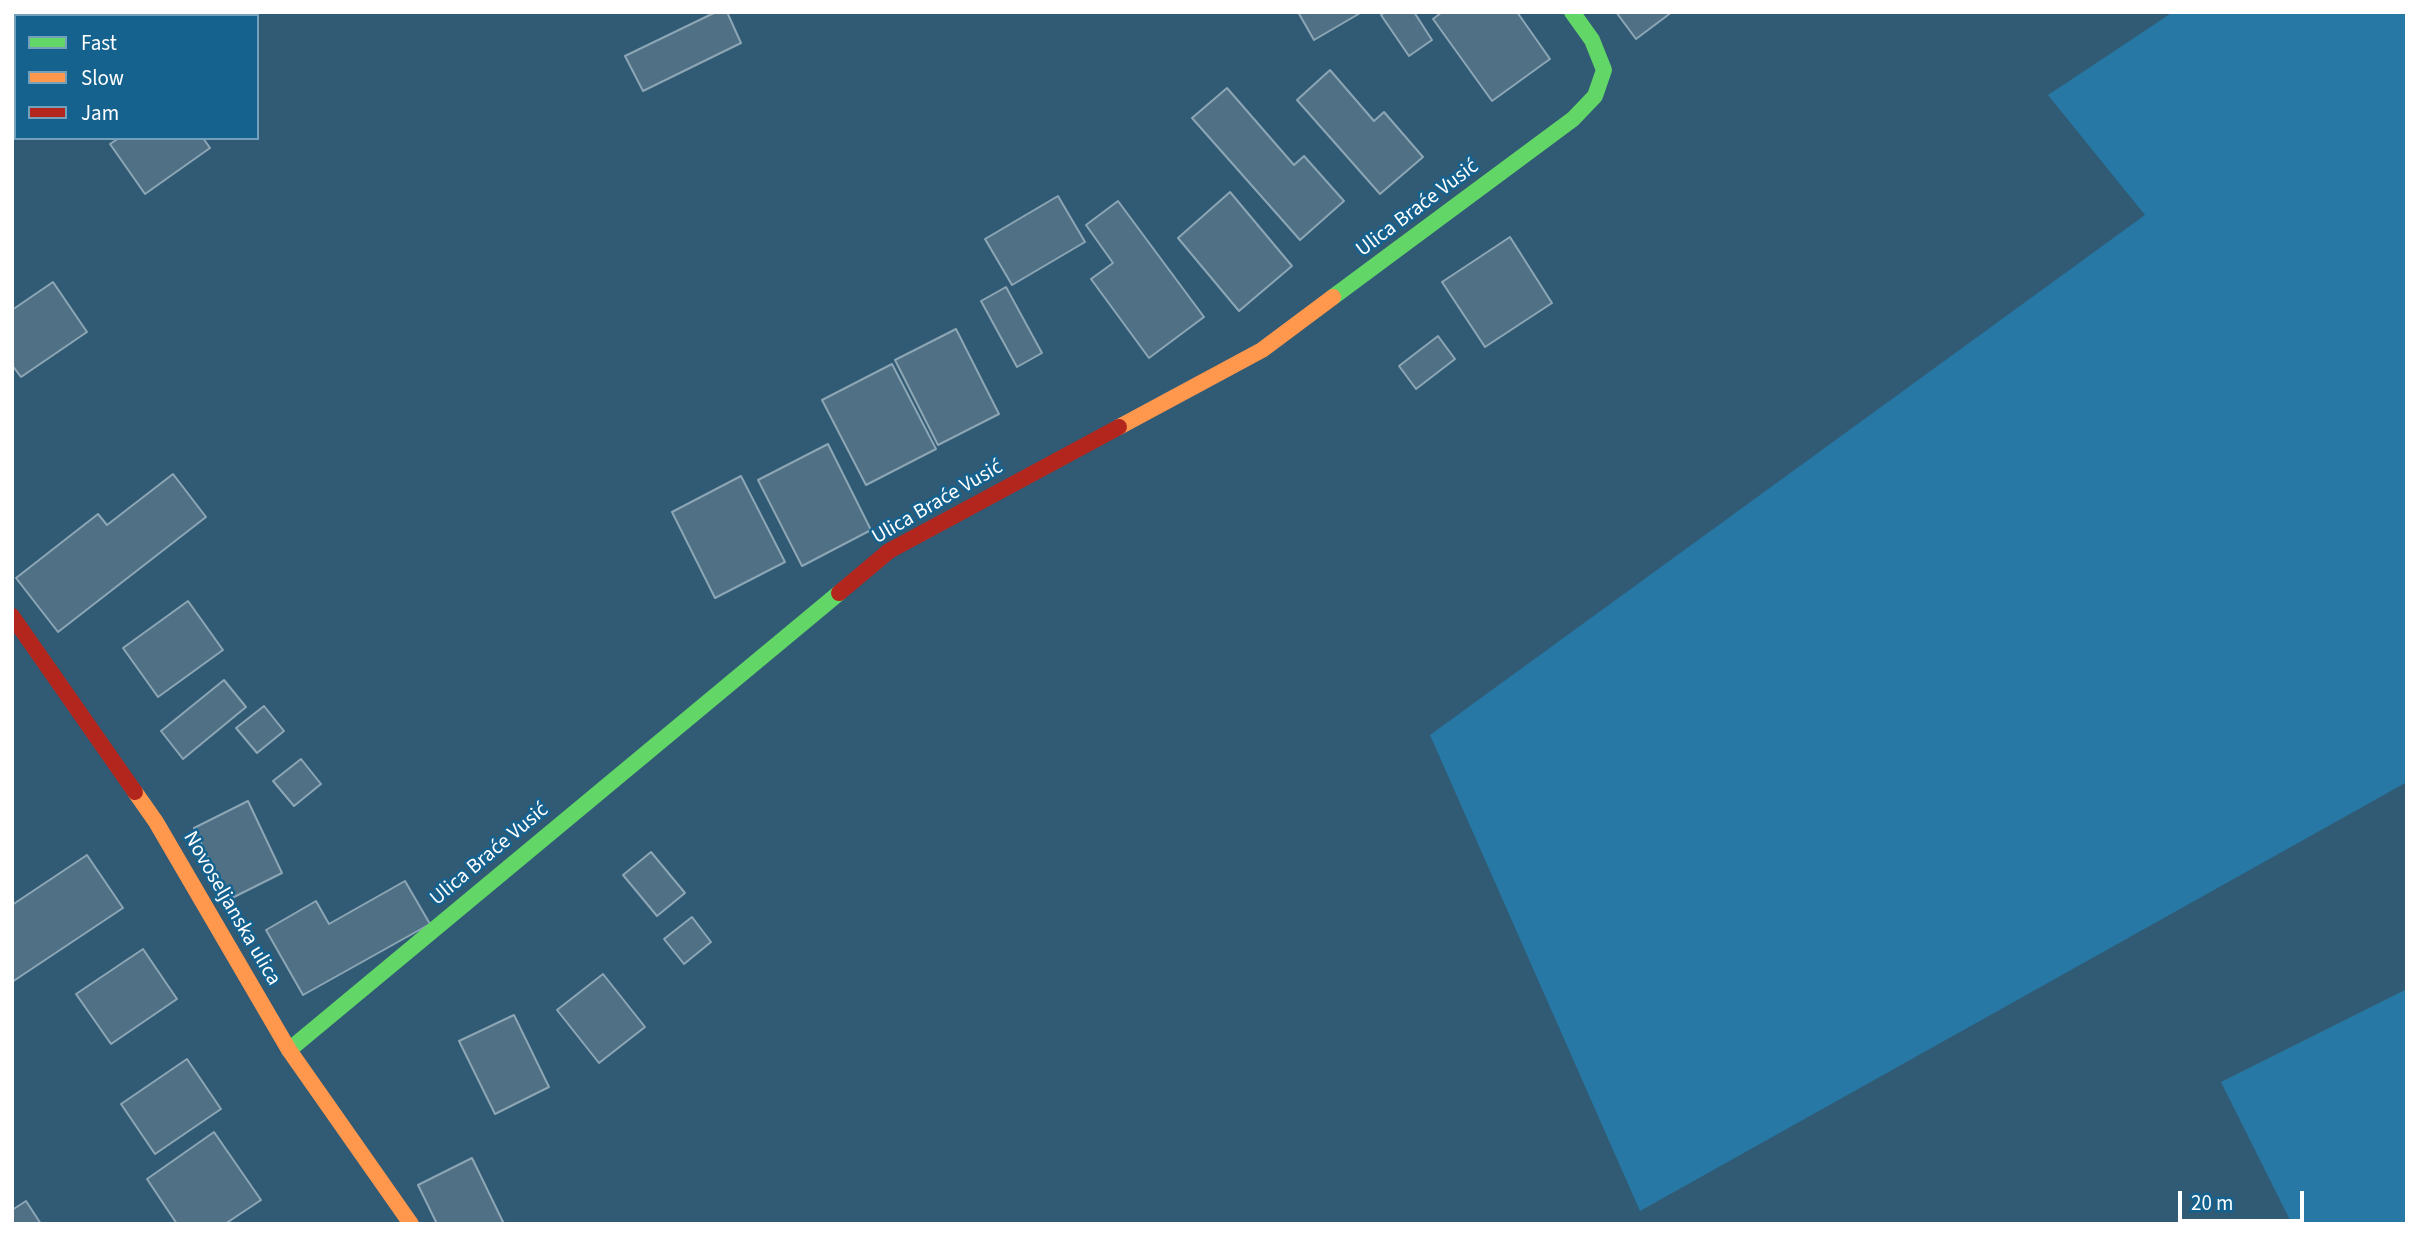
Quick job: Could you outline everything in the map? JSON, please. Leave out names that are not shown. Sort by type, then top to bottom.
[{"type":"street","name":"Ulica Braće Vusić","points":[[289,1050],[889,551],[1262,350],[1573,119],[1595,96],[1604,70],[1592,40],[1572,12]]},
{"type":"street","name":"Novoseljanska ulica","points":[[12,616],[156,822],[289,1050],[411,1224]]},
{"type":"shaded area","points":[[2173,12],[2407,12],[2407,782],[1640,1211],[1430,735],[2145,215],[2048,95]]},
{"type":"shaded area","points":[[2407,989],[2407,1224],[2292,1224],[2221,1082]]},
{"type":"building","points":[[716,12],[727,12],[741,43],[643,91],[625,56]]},
{"type":"building","points":[[1298,12],[1362,12],[1314,40]]},
{"type":"building","points":[[1385,12],[1414,12],[1432,40],[1409,56],[1381,15]]},
{"type":"building","points":[[1442,12],[1517,12],[1550,59],[1492,101],[1433,19]]},
{"type":"building","points":[[1616,12],[1672,12],[1636,39]]},
{"type":"building","points":[[1330,70],[1374,121],[1384,112],[1423,157],[1380,194],[1297,100]]},
{"type":"building","points":[[1227,88],[1294,165],[1304,156],[1344,201],[1300,240],[1192,118]]},
{"type":"building","points":[[116,140],[204,140],[210,148],[145,194],[110,144]]},
{"type":"building","points":[[1230,192],[1292,266],[1239,311],[1178,238]]},
{"type":"building","points":[[1058,196],[1085,242],[1012,285],[985,239]]},
{"type":"building","points":[[1118,201],[1204,317],[1149,358],[1091,279],[1113,263],[1086,225]]},
{"type":"building","points":[[1510,237],[1552,303],[1485,347],[1442,282]]},
{"type":"building","points":[[53,282],[87,332],[21,377],[12,365],[12,310]]},
{"type":"building","points":[[1006,287],[1042,353],[1017,367],[981,301]]},
{"type":"building","points":[[956,329],[999,414],[938,445],[895,360]]},
{"type":"building","points":[[1438,336],[1455,359],[1416,389],[1399,366]]},
{"type":"building","points":[[892,364],[936,449],[866,485],[822,400]]},
{"type":"building","points":[[828,444],[871,530],[802,566],[758,480]]},
{"type":"building","points":[[173,474],[206,517],[58,632],[16,578],[98,514],[107,525]]},
{"type":"building","points":[[741,476],[785,562],[715,598],[672,512]]},
{"type":"building","points":[[188,601],[223,650],[158,697],[123,648]]},
{"type":"building","points":[[224,680],[246,707],[183,759],[161,731]]},
{"type":"building","points":[[264,706],[284,731],[257,753],[236,728]]},
{"type":"building","points":[[301,759],[321,784],[294,806],[273,781]]},
{"type":"building","points":[[248,801],[282,873],[228,900],[194,828]]},
{"type":"building","points":[[651,852],[685,893],[657,916],[623,875]]},
{"type":"building","points":[[87,855],[123,908],[12,982],[12,905]]},
{"type":"building","points":[[405,881],[430,924],[303,995],[266,930],[316,901],[329,924]]},
{"type":"building","points":[[692,917],[711,942],[684,964],[664,939]]},
{"type":"building","points":[[143,949],[177,999],[111,1044],[76,994]]},
{"type":"building","points":[[603,974],[645,1027],[599,1063],[557,1010]]},
{"type":"building","points":[[514,1015],[549,1087],[495,1114],[459,1041]]},
{"type":"building","points":[[187,1059],[221,1109],[155,1154],[121,1104]]},
{"type":"building","points":[[214,1132],[261,1200],[225,1224],[177,1224],[147,1179]]},
{"type":"building","points":[[472,1158],[504,1224],[437,1224],[418,1185]]},
{"type":"building","points":[[26,1201],[41,1224],[12,1224],[12,1210]]},
{"type":"traffic: fast","points":[[1333,297],[1573,119],[1595,96],[1604,70],[1592,40],[1572,12]]},
{"type":"traffic: fast","points":[[289,1050],[839,593]]},
{"type":"traffic: slow","points":[[1119,427],[1262,350],[1333,297]]},
{"type":"traffic: slow","points":[[135,792],[156,822],[289,1050],[411,1224]]},
{"type":"traffic: jam","points":[[839,593],[889,551],[1119,427]]},
{"type":"traffic: jam","points":[[12,616],[135,792]]}]
